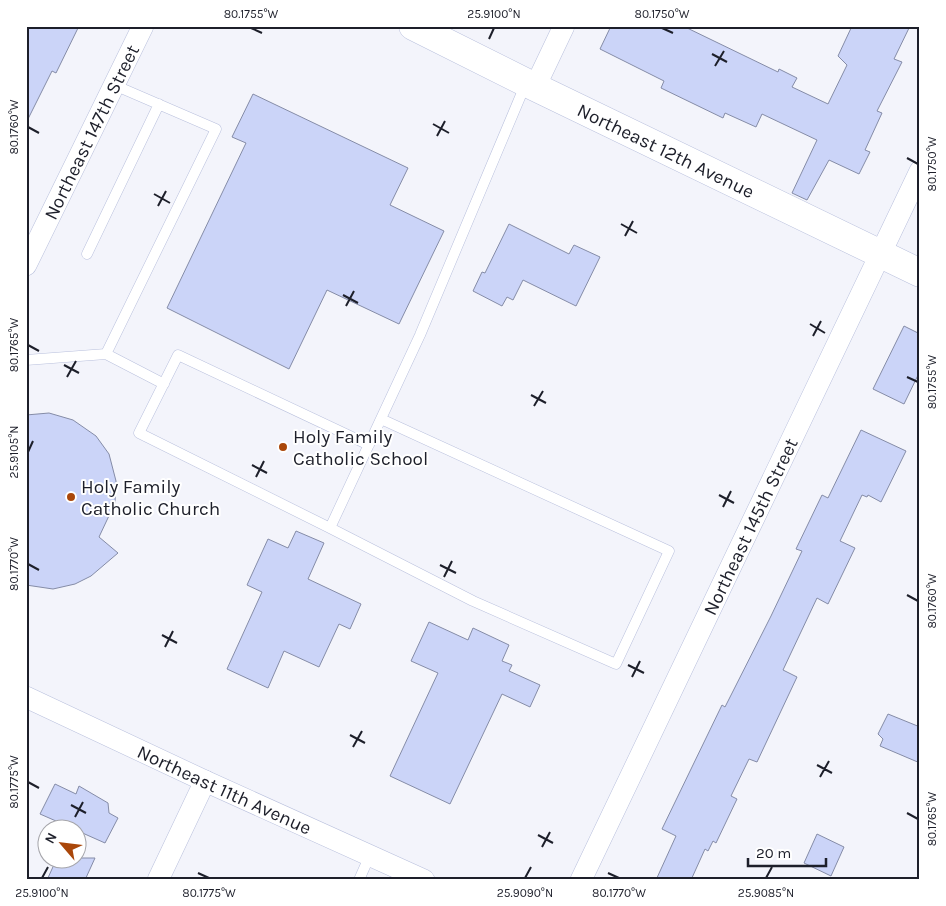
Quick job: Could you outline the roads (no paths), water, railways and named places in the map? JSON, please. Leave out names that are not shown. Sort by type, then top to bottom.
[{"type":"street","name":"Northeast 147th Street","points":[[26,265],[143,26]]},
{"type":"street","name":"Northeast 12th Avenue","points":[[413,26],[920,273]]},
{"type":"street","points":[[531,85],[564,26]]},
{"type":"street","name":"Northeast 145th Street","points":[[582,880],[920,171]]},
{"type":"street","name":"Northeast 11th Avenue","points":[[26,697],[205,782],[424,880]]},
{"type":"street","points":[[158,880],[205,782]]},
{"type":"lane","points":[[106,354],[216,129],[114,85]]},
{"type":"lane","points":[[330,528],[420,335],[531,85]]},
{"type":"lane","points":[[87,254],[159,104]]},
{"type":"lane","points":[[26,360],[106,354],[164,384]]},
{"type":"lane","points":[[369,445],[178,355],[139,433],[473,601],[616,664],[669,551],[381,419]]},
{"type":"lane","points":[[359,880],[370,855]]},
{"type":"place","name":"Holy Family Catholic School","points":[[283,447]]},
{"type":"place","name":"Holy Family Catholic Church","points":[[71,497]]}]
